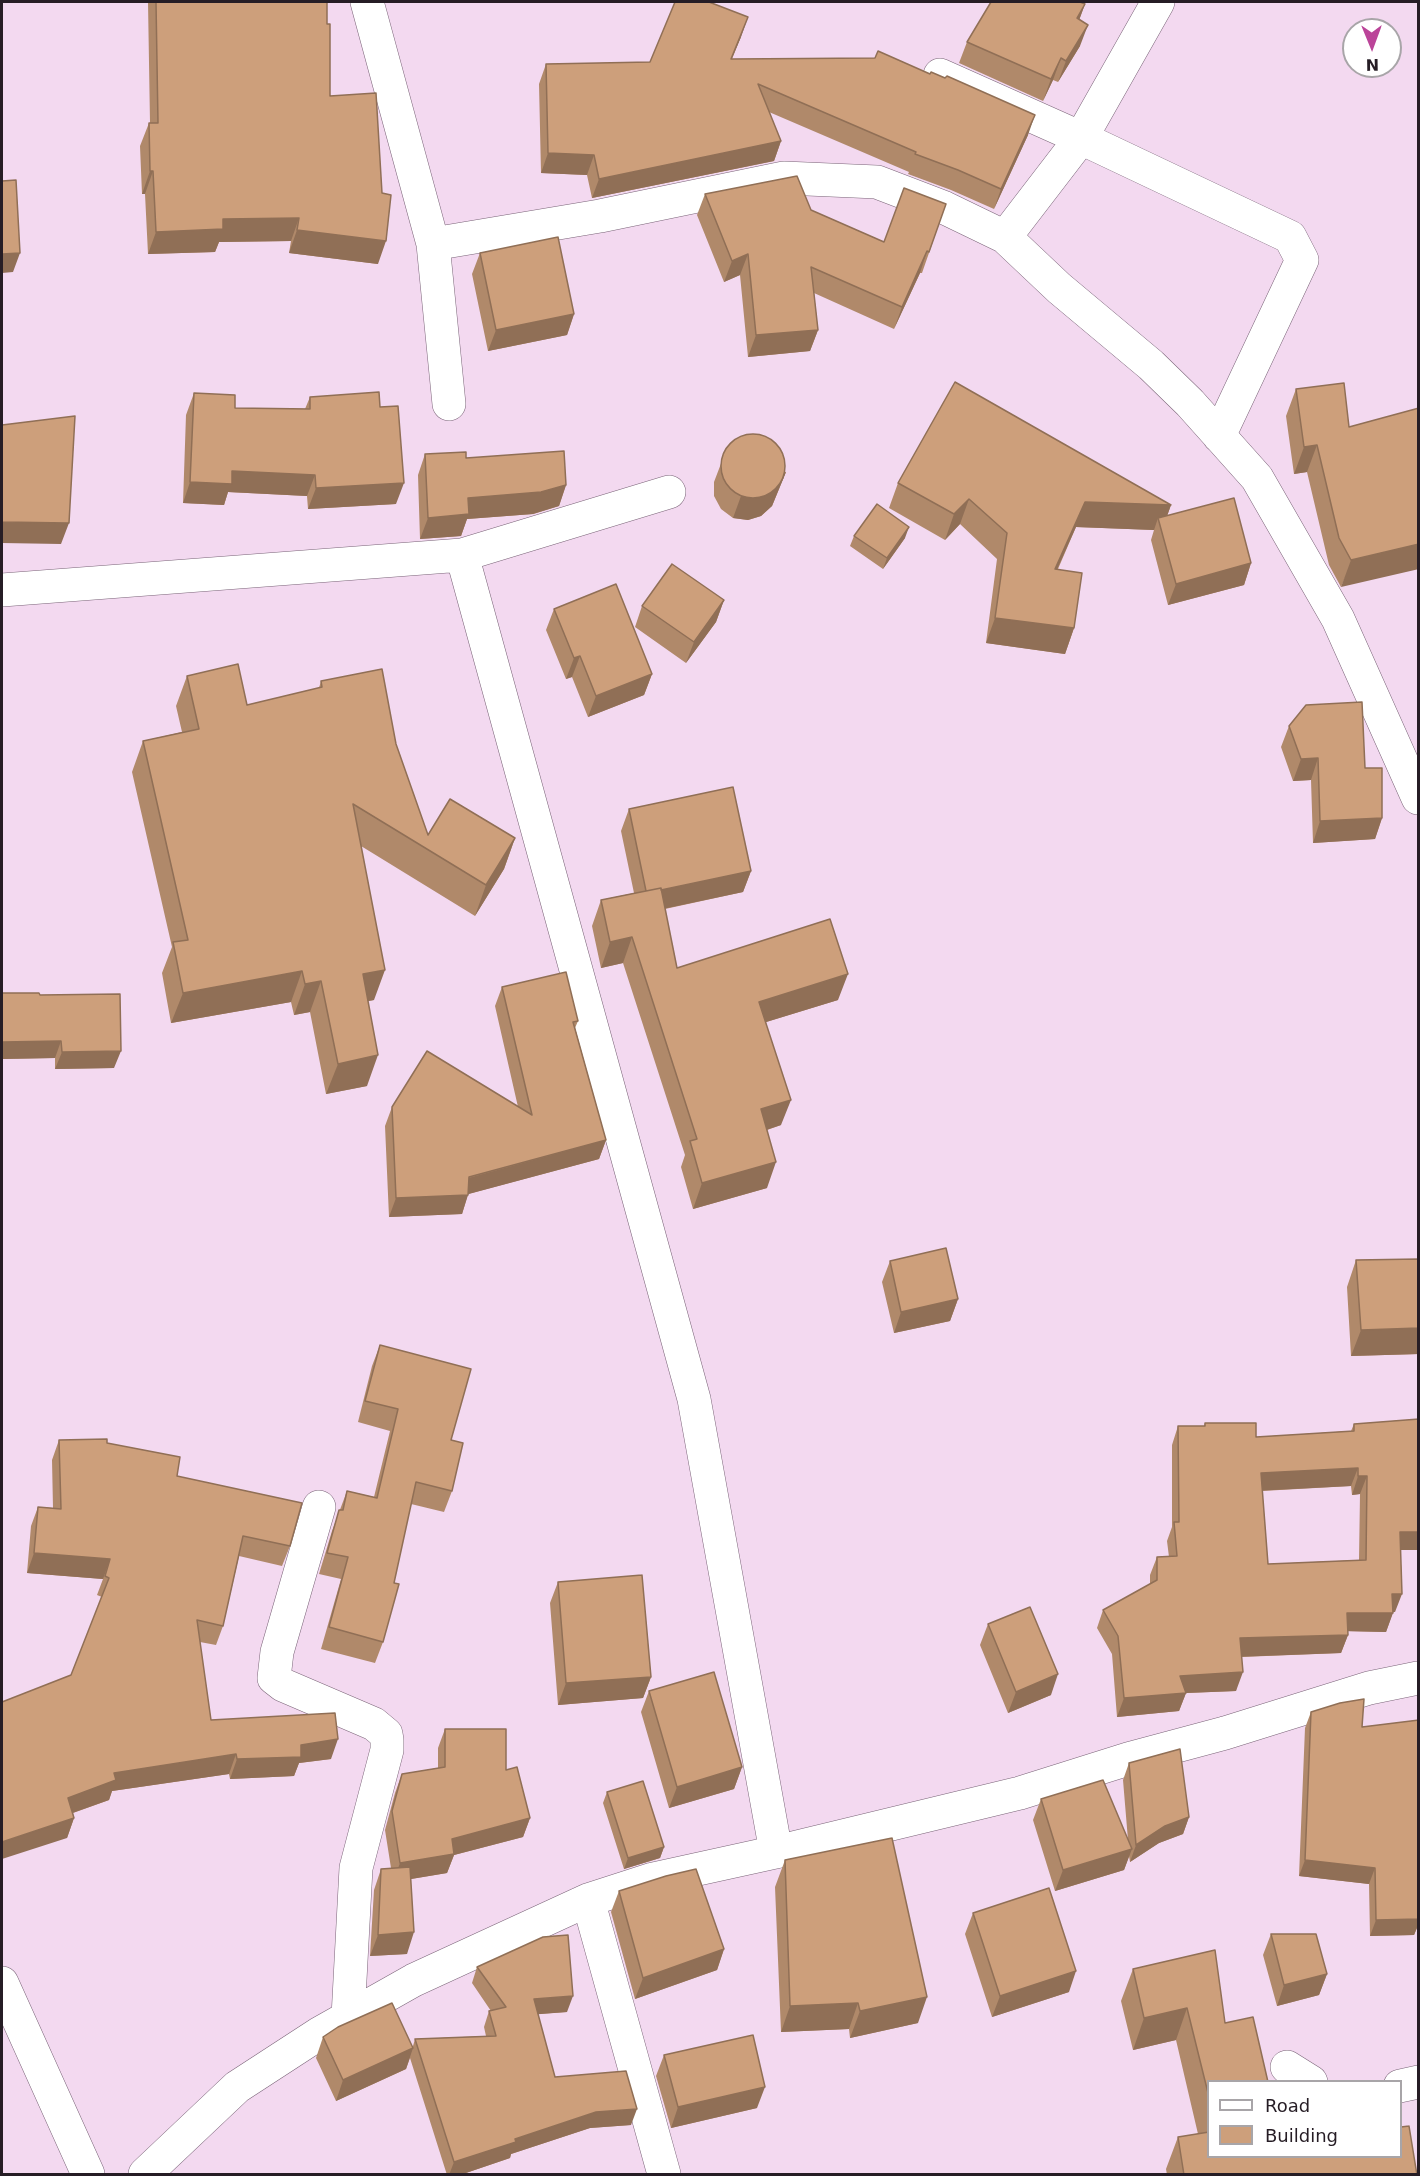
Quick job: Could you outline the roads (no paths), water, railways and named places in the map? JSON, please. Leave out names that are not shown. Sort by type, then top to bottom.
[{"type":"street","points":[[367,2],[433,244],[449,404]]},
{"type":"street","points":[[1005,237],[1081,138],[1158,2]]},
{"type":"street","points":[[940,75],[1081,138],[1290,237],[1302,260],[1219,436]]},
{"type":"street","points":[[433,244],[600,216],[784,178],[877,182],[945,208],[1005,237],[1059,288],[1151,365],[1190,403],[1257,478],[1338,619],[1419,798]]},
{"type":"street","points":[[2,590],[462,555],[669,492]]},
{"type":"street","points":[[462,555],[694,1399],[776,1852]]},
{"type":"street","points":[[319,1507],[277,1652],[274,1678],[283,1685],[374,1724],[386,1734],[387,1740],[387,1750],[356,1868],[348,2017]]},
{"type":"street","points":[[145,2175],[237,2087],[320,2032],[414,1980],[588,1900],[653,1879],[1020,1793],[1369,1688],[1419,1678]]},
{"type":"street","points":[[588,1900],[664,2175]]},
{"type":"street","points":[[2,1983],[88,2175]]},
{"type":"street","points":[[1402,2086],[1419,2082]]}]
